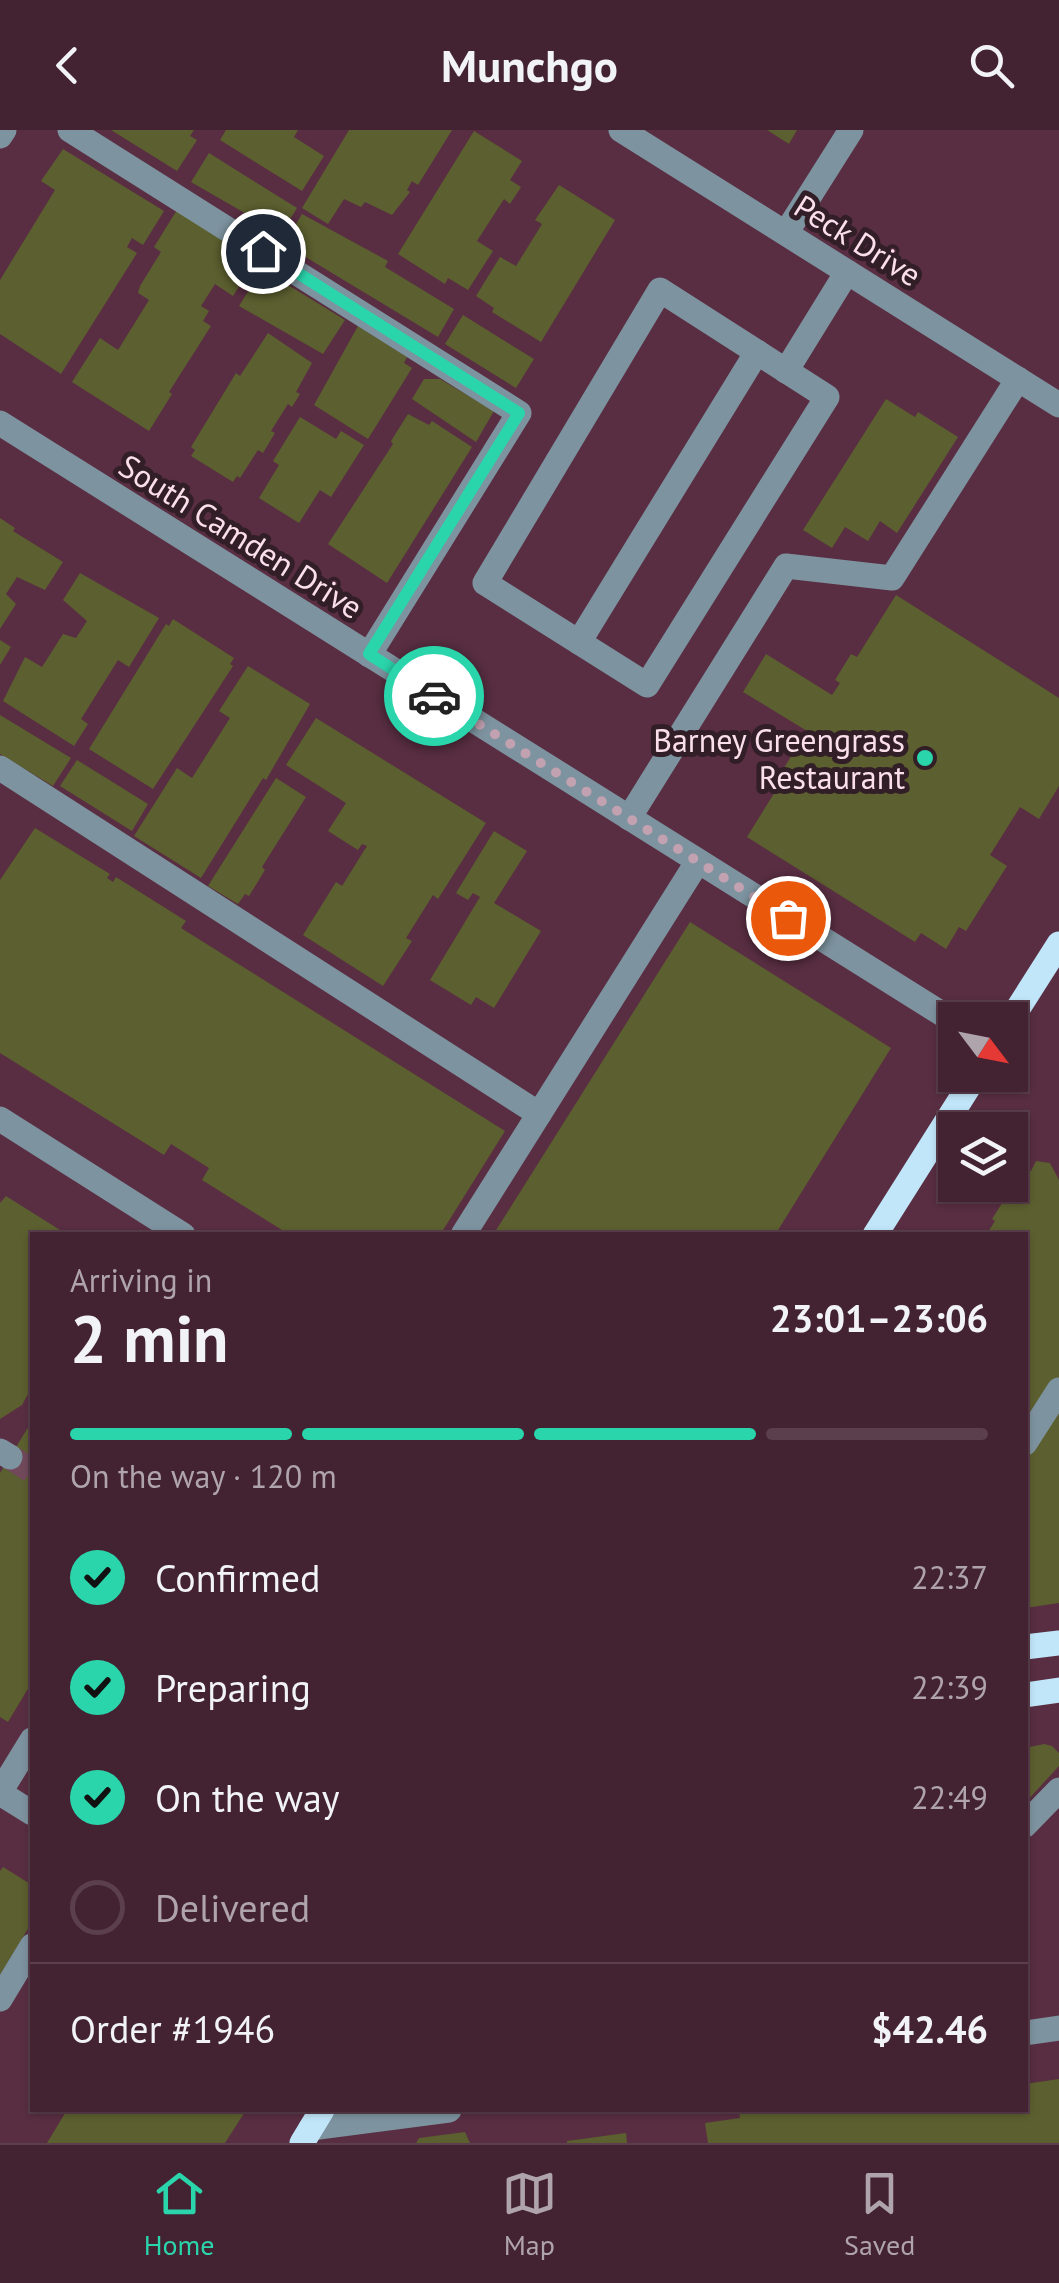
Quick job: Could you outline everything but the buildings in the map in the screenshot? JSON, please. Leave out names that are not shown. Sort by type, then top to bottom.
[{"type":"main road","points":[[1024,1002],[1058,952]]},
{"type":"main road","points":[[877,1232],[965,1092]]},
{"type":"main road","points":[[1028,1648],[1059,1643]]},
{"type":"main road","points":[[1028,1695],[1059,1690]]},
{"type":"street","points":[[70,130],[519,413],[369,654]]},
{"type":"street","name":"Peck Drive","points":[[622,130],[1059,405]]},
{"type":"street","points":[[786,233],[851,130]]},
{"type":"street","points":[[786,371],[847,272]]},
{"type":"street","points":[[660,290],[786,371],[827,397],[647,684],[485,583],[660,290]]},
{"type":"street","points":[[579,642],[757,352]]},
{"type":"street","points":[[629,818],[786,566],[892,578],[1018,379]]},
{"type":"street","name":"South Camden Drive","points":[[0,423],[938,1011]]},
{"type":"street","points":[[0,768],[539,1114]]},
{"type":"street","points":[[465,1232],[698,861]]},
{"type":"street","points":[[0,1120],[177,1232]]},
{"type":"street","points":[[1028,1438],[1059,1390]]},
{"type":"street","points":[[30,1743],[0,1793],[30,1812]]},
{"type":"street","points":[[1028,1822],[1059,1790]]},
{"type":"street","points":[[0,2000],[30,1949]]},
{"type":"street","points":[[1028,2033],[1059,2028]]},
{"type":"street","points":[[311,2127],[433,2112]]},
{"type":"tunnel","points":[[10,1457],[30,1470]]},
{"type":"way so far","points":[[434,696],[788,918]]},
{"type":"place","name":"Barney Greengrass Restaurant","points":[[925,758]]},
{"type":"route","points":[[263,251],[519,413],[369,654],[434,696]]}]
